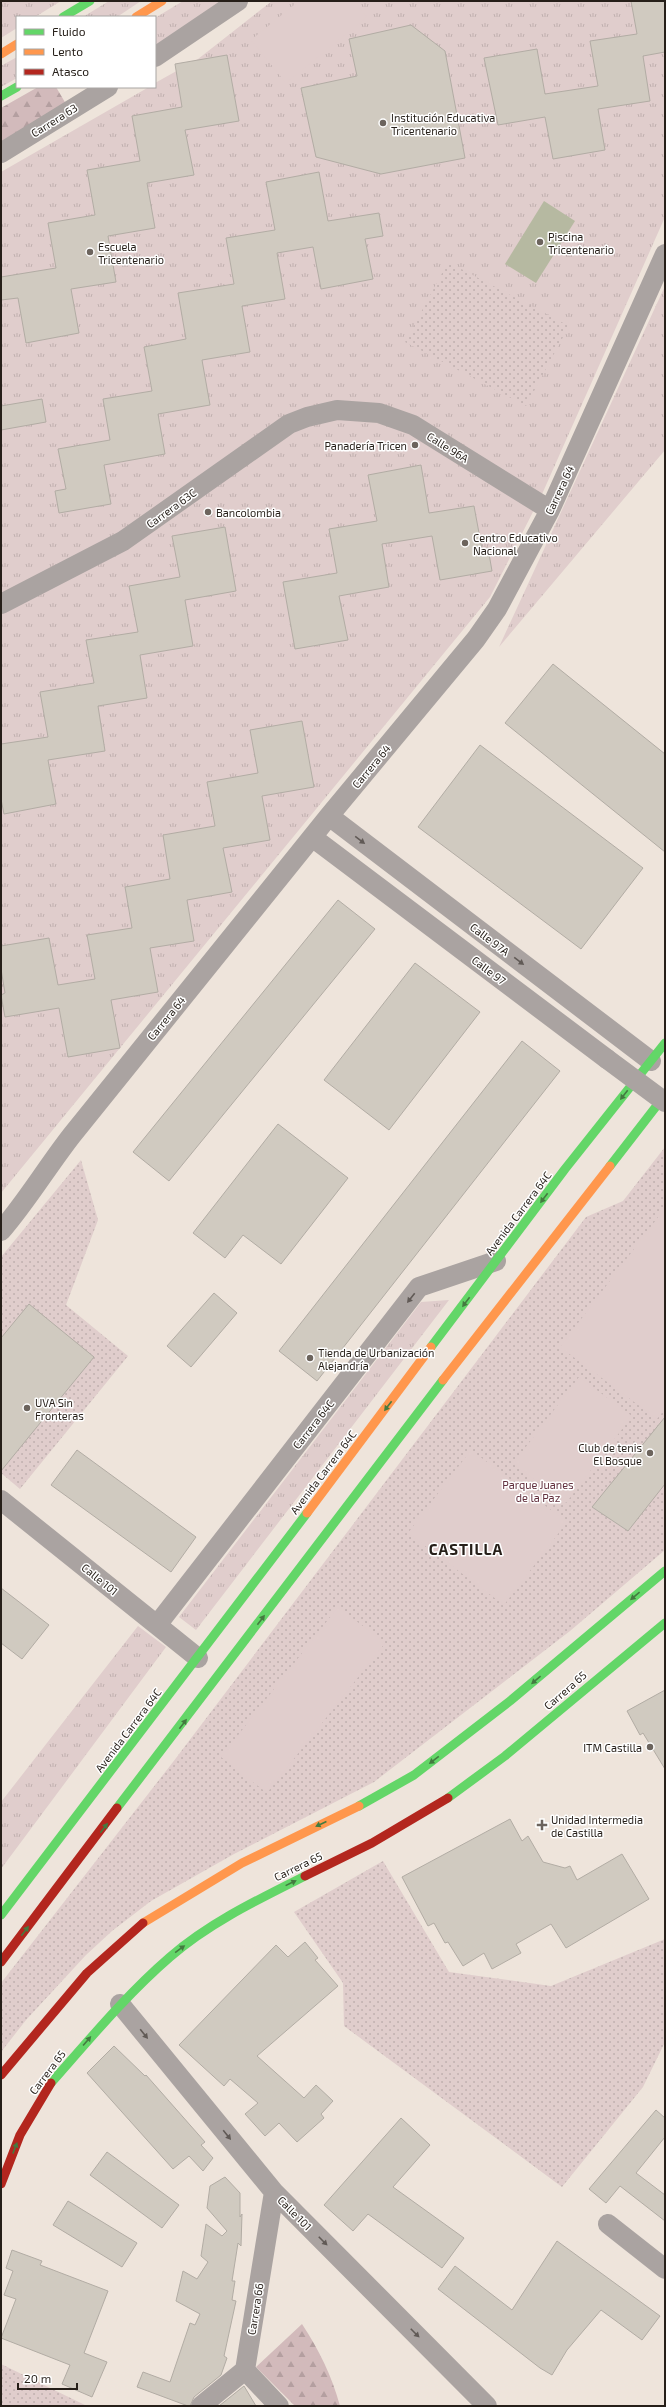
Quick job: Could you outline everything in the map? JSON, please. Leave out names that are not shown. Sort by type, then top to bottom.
[{"type":"main road","points":[[65,16],[90,1]]},
{"type":"main road","points":[[138,16],[162,1]]},
{"type":"main road","points":[[1,54],[16,45]]},
{"type":"main road","points":[[1,96],[16,88]]},
{"type":"main road","name":"Avenida Carrera 64C","points":[[1,1915],[198,1658],[496,1261],[665,1043]]},
{"type":"main road","points":[[1,1962],[402,1432],[665,1094]]},
{"type":"main road","points":[[1,2075],[87,1973],[142,1924],[242,1863],[373,1800],[414,1775],[510,1701],[665,1571]]},
{"type":"main road","name":"Carrera 65","points":[[1,2184],[20,2135],[48,2087],[120,2004],[154,1970],[198,1936],[263,1897],[404,1826],[474,1780],[665,1623]]},
{"type":"street","points":[[156,56],[238,1]]},
{"type":"street","name":"Carrera 63","points":[[1,153],[106,88]]},
{"type":"street","name":"Carrera 64","points":[[1,1232],[25,1202],[41,1175],[72,1135],[329,816],[476,639],[497,609],[550,510],[665,254]]},
{"type":"street","name":"Calle 96A","points":[[337,410],[379,414],[413,425],[550,510]]},
{"type":"street","name":"Carrera 63C","points":[[1,604],[123,542],[289,424],[307,417],[337,410]]},
{"type":"street","name":"Calle 97A","points":[[329,816],[651,1061]]},
{"type":"street","name":"Calle 97","points":[[312,837],[665,1102]]},
{"type":"street","name":"Carrera 64C","points":[[157,1625],[419,1287],[496,1261]]},
{"type":"street","name":"Calle 101","points":[[1,1500],[198,1658]]},
{"type":"street","name":"Calle 101","points":[[120,2004],[274,2192],[487,2406]]},
{"type":"street","name":"Carrera 66","points":[[245,2370],[274,2192]]},
{"type":"street","points":[[608,2224],[665,2269]]},
{"type":"street","points":[[201,2406],[245,2370],[279,2406]]},
{"type":"green space","points":[[1,1],[61,1],[37,16],[16,16],[16,29],[1,38]]},
{"type":"green space","points":[[109,1],[141,1],[118,16],[85,16]]},
{"type":"green space","points":[[183,1],[225,1],[156,47],[156,17]]},
{"type":"green space","points":[[272,1],[665,1],[665,217],[543,492],[490,597],[1,1193],[1,172],[147,88],[156,88],[156,82],[198,59]]},
{"type":"green space","points":[[299,1],[354,1],[367,17],[286,83],[251,40]]},
{"type":"green space","points":[[16,58],[16,79],[1,87],[1,66]]},
{"type":"green space","points":[[36,88],[57,88],[66,104],[1,142],[1,108]]},
{"type":"green space","points":[[448,262],[569,326],[526,406],[405,342]]},
{"type":"green space","points":[[665,286],[665,450],[499,647]]},
{"type":"green space","name":"Parque Juanes de la Paz","points":[[665,1147],[665,1550],[570,1631],[374,1782],[234,1854],[151,1901],[112,1931],[86,1955],[26,2020],[1,2052],[1,1983],[173,1762],[586,1217],[623,1201]]},
{"type":"green space","points":[[81,1160],[98,1220],[66,1305],[128,1356],[20,1489],[1,1473],[1,1257]]},
{"type":"green space","points":[[665,1208],[665,1409],[657,1419],[560,1347]]},
{"type":"green space","points":[[449,1300],[196,1630],[179,1617],[421,1302]]},
{"type":"green space","points":[[579,1377],[632,1416],[566,1503],[513,1464]]},
{"type":"green space","points":[[471,1450],[567,1522],[504,1605],[408,1533]]},
{"type":"green space","points":[[338,1607],[385,1643],[267,1793],[221,1757]]},
{"type":"green space","points":[[138,1626],[166,1647],[1,1869],[1,1802]]},
{"type":"green space","points":[[383,1861],[449,1972],[551,1986],[665,1939],[665,2042],[643,2087],[562,2187],[344,2026],[343,1983],[294,1912]]},
{"type":"green space","points":[[302,2324],[324,2364],[333,2384],[340,2406],[295,2406],[256,2367]]},
{"type":"green space","points":[[1,2364],[87,2406],[1,2406]]},
{"type":"shaded area","name":"Piscina Tricentenario","points":[[544,201],[575,221],[536,283],[505,264]]},
{"type":"building","points":[[631,1],[665,1],[665,52],[643,56],[650,101],[598,109],[605,150],[553,159],[545,117],[498,125],[484,58],[537,49],[545,94],[598,86],[590,41],[637,34]]},
{"type":"building","name":"Institución Educativa Tricentenario","points":[[411,25],[445,51],[465,158],[381,174],[316,157],[301,88],[357,76],[349,39]]},
{"type":"building","points":[[227,55],[239,121],[185,130],[194,175],[147,183],[155,228],[108,236],[116,282],[71,289],[79,333],[26,343],[18,298],[1,300],[1,277],[56,268],[48,223],[95,215],[87,170],[140,161],[132,116],[182,107],[175,64]]},
{"type":"building","points":[[319,172],[328,221],[379,213],[383,236],[365,239],[373,279],[321,289],[313,247],[277,253],[285,299],[242,306],[250,352],[202,360],[210,405],[158,414],[165,454],[104,465],[111,504],[59,513],[55,491],[66,489],[58,449],[110,440],[103,399],[152,391],[144,347],[186,339],[178,293],[234,284],[226,238],[275,230],[266,182]]},
{"type":"building","points":[[42,399],[46,422],[1,430],[1,406]]},
{"type":"building","points":[[421,465],[429,513],[474,506],[482,549],[488,548],[492,571],[440,580],[432,536],[382,544],[389,587],[339,596],[348,640],[295,649],[283,582],[337,573],[329,529],[377,521],[368,475]]},
{"type":"building","points":[[225,527],[236,591],[185,600],[193,646],[140,655],[147,698],[98,706],[105,751],[48,760],[56,804],[4,814],[1,799],[1,744],[48,737],[40,692],[94,683],[86,640],[138,632],[129,586],[180,577],[172,536]]},
{"type":"building","points":[[553,664],[665,754],[665,852],[505,723]]},
{"type":"building","points":[[302,721],[314,787],[262,796],[270,840],[223,848],[232,892],[187,900],[194,941],[150,948],[158,992],[111,1000],[120,1048],[68,1057],[59,1008],[5,1017],[1,995],[5,993],[1,969],[1,946],[49,938],[58,985],[95,979],[87,935],[132,928],[125,887],[170,879],[163,835],[215,826],[207,782],[258,773],[250,730]]},
{"type":"building","points":[[480,745],[643,868],[581,949],[418,827]]},
{"type":"building","points":[[338,900],[375,929],[169,1181],[133,1152]]},
{"type":"building","points":[[415,963],[480,1012],[389,1130],[324,1080]]},
{"type":"building","points":[[522,1041],[560,1071],[317,1381],[279,1351]]},
{"type":"building","points":[[278,1124],[348,1178],[281,1264],[243,1235],[225,1258],[193,1233]]},
{"type":"building","points":[[214,1293],[237,1313],[191,1367],[167,1346]]},
{"type":"building","name":"UVA Sin Fronteras","points":[[29,1304],[94,1357],[1,1471],[1,1338]]},
{"type":"building","name":"Club de tenis El Bosque","points":[[665,1417],[665,1484],[628,1531],[592,1507]]},
{"type":"building","points":[[77,1450],[196,1537],[171,1572],[51,1485]]},
{"type":"building","points":[[1,1588],[49,1625],[22,1659],[1,1643]]},
{"type":"building","points":[[665,1690],[665,1769],[643,1733],[640,1735],[627,1711]]},
{"type":"building","points":[[510,1819],[522,1841],[528,1836],[543,1862],[565,1868],[570,1866],[577,1880],[622,1854],[649,1899],[566,1948],[551,1924],[516,1944],[521,1953],[492,1969],[484,1953],[463,1966],[448,1942],[445,1943],[434,1923],[428,1926],[402,1877]]},
{"type":"building","points":[[305,1942],[318,1958],[315,1960],[338,1986],[257,2056],[304,2098],[316,2085],[333,2101],[321,2114],[324,2118],[297,2142],[279,2123],[265,2136],[245,2114],[258,2103],[230,2079],[224,2086],[179,2045],[276,1945],[288,1957]]},
{"type":"building","points":[[114,2046],[145,2076],[146,2075],[205,2142],[201,2145],[213,2158],[203,2171],[189,2156],[173,2169],[87,2073]]},
{"type":"building","points":[[656,2110],[665,2118],[665,2137],[636,2173],[665,2195],[665,2221],[620,2186],[606,2203],[589,2189]]},
{"type":"building","points":[[401,2118],[430,2145],[393,2187],[464,2238],[442,2268],[368,2214],[353,2231],[324,2205]]},
{"type":"building","points":[[107,2152],[179,2205],[162,2228],[90,2175]]},
{"type":"building","points":[[225,2177],[240,2193],[240,2217],[242,2214],[241,2246],[238,2243],[232,2281],[235,2281],[232,2300],[236,2301],[224,2356],[227,2358],[221,2375],[194,2397],[190,2406],[188,2406],[137,2387],[143,2372],[170,2382],[190,2323],[195,2325],[200,2314],[176,2301],[183,2271],[197,2279],[208,2262],[201,2256],[206,2224],[222,2236],[227,2231],[207,2208],[210,2186]]},
{"type":"building","points":[[68,2201],[137,2243],[122,2267],[53,2225]]},
{"type":"building","points":[[557,2241],[660,2316],[642,2340],[601,2310],[567,2350],[552,2375],[540,2368],[438,2289],[455,2266],[512,2310]]},
{"type":"building","points":[[12,2250],[42,2261],[40,2265],[108,2291],[84,2353],[107,2362],[92,2397],[62,2384],[70,2365],[1,2338],[16,2299],[4,2295],[13,2271],[6,2268]]},
{"type":"building","points":[[244,2386],[256,2406],[219,2406]]},
{"type":"traffic: fast","points":[[65,16],[90,1]]},
{"type":"traffic: fast","points":[[1,96],[16,88]]},
{"type":"traffic: fast","points":[[431,1347],[565,1169],[665,1043]]},
{"type":"traffic: fast","points":[[610,1166],[665,1095]]},
{"type":"traffic: fast","points":[[117,1808],[443,1380]]},
{"type":"traffic: fast","points":[[1,1915],[307,1513]]},
{"type":"traffic: fast","points":[[359,1806],[414,1775],[510,1701],[665,1571]]},
{"type":"traffic: fast","points":[[448,1798],[505,1756],[665,1623]]},
{"type":"traffic: fast","points":[[51,2083],[123,2002],[170,1957],[218,1922],[305,1876]]},
{"type":"traffic: slow","points":[[138,16],[162,1]]},
{"type":"traffic: slow","points":[[1,54],[16,45]]},
{"type":"traffic: slow","points":[[443,1380],[610,1166]]},
{"type":"traffic: slow","points":[[307,1513],[431,1347]]},
{"type":"traffic: slow","points":[[143,1923],[242,1863],[359,1806]]},
{"type":"traffic: jam","points":[[305,1876],[372,1843],[448,1798]]},
{"type":"traffic: jam","points":[[1,1962],[117,1808]]},
{"type":"traffic: jam","points":[[1,2075],[87,1973],[143,1923]]},
{"type":"traffic: jam","points":[[1,2184],[20,2135],[51,2083]]},
{"type":"place","name":"Institución Educativa Tricentenario","points":[[383,123]]},
{"type":"place","name":"Piscina Tricentenario","points":[[540,242]]},
{"type":"place","name":"Escuela Tricentenario","points":[[90,252]]},
{"type":"place","name":"Panadería Tricen","points":[[415,445]]},
{"type":"place","name":"Bancolombia","points":[[208,512]]},
{"type":"place","name":"Centro Educativo Nacional","points":[[465,543]]},
{"type":"place","name":"Tienda de Urbanización Alejandría","points":[[310,1358]]},
{"type":"place","name":"UVA Sin Fronteras","points":[[27,1408]]},
{"type":"place","name":"Club de tenis El Bosque","points":[[650,1453]]},
{"type":"place","name":"ITM Castilla","points":[[650,1747]]},
{"type":"place","name":"Unidad Intermedia de Castilla","points":[[542,1825]]},
{"type":"district","name":"CASTILLA","points":[[466,1549]]}]
